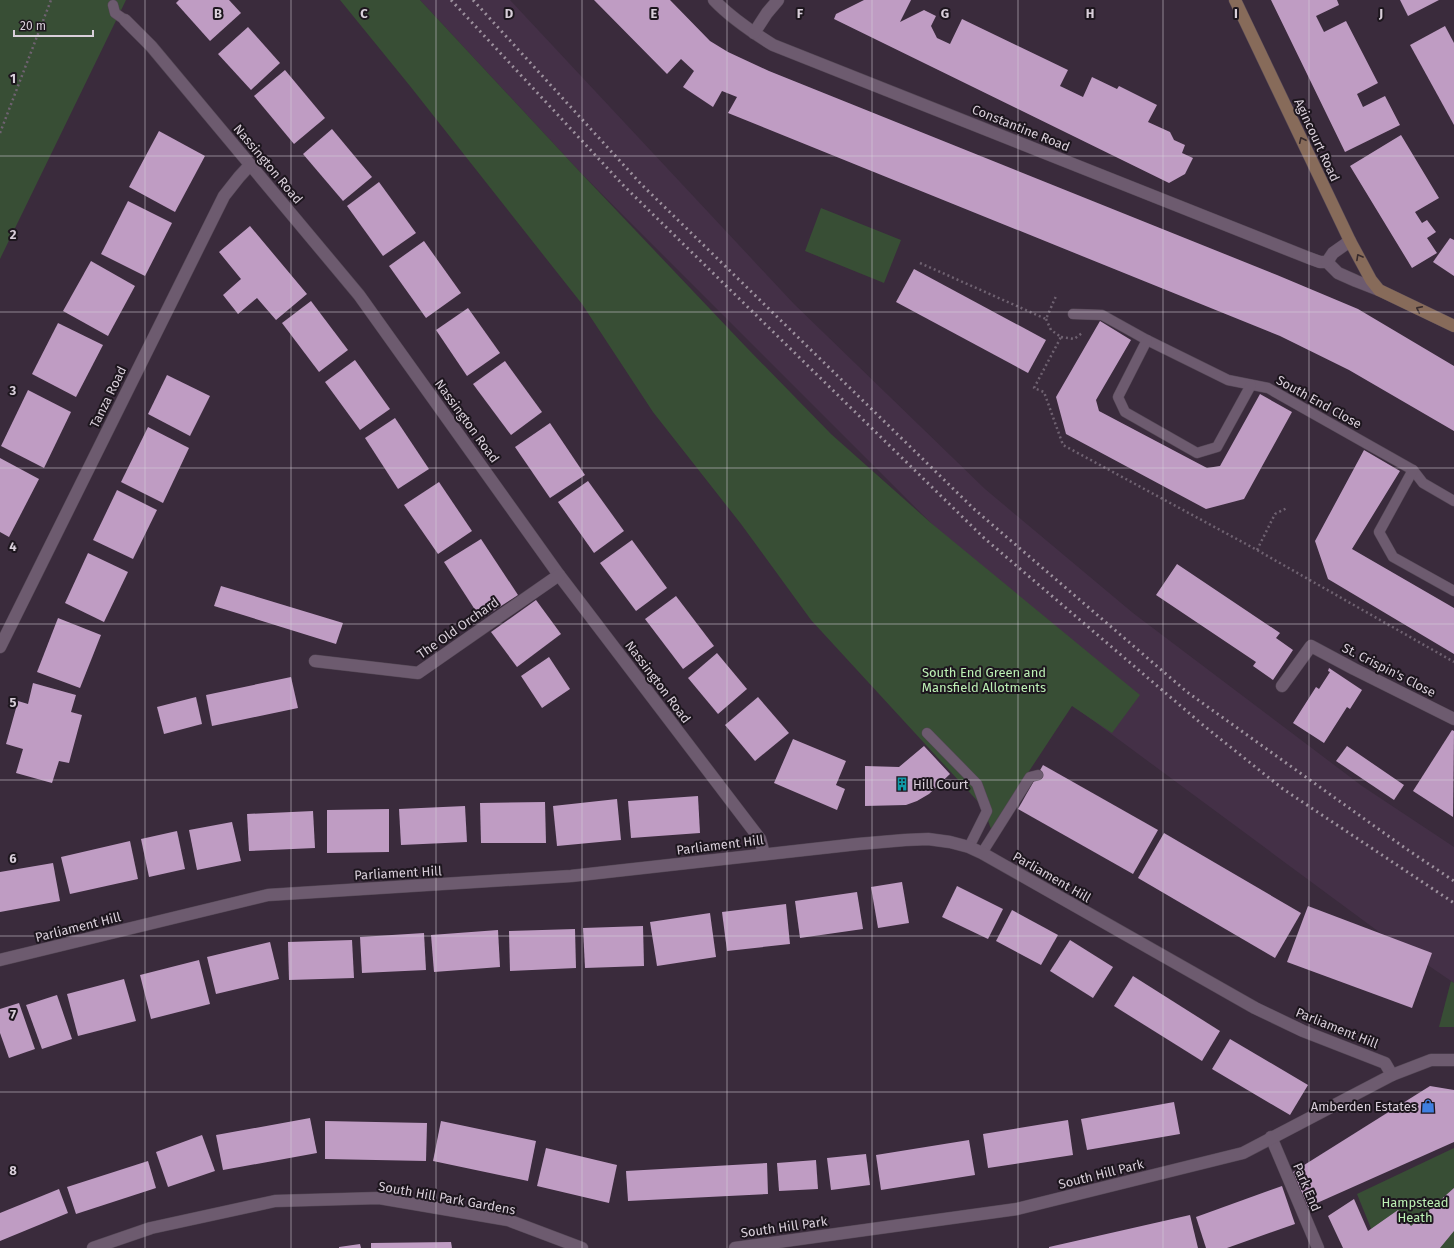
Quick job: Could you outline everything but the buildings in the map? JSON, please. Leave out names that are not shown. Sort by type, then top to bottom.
[{"type":"main road","name":"Agincourt Road","points":[[1235,0],[1350,241],[1371,280],[1379,290]]},
{"type":"main road","name":"Constantine Road","points":[[1379,290],[1454,326]]},
{"type":"street","name":"Constantine Road","points":[[714,0],[724,10],[754,33],[781,48],[1309,258],[1320,262],[1327,262],[1338,273],[1379,290]]},
{"type":"street","points":[[754,33],[767,13],[778,0]]},
{"type":"street","name":"Nassington Road","points":[[125,20],[151,46],[359,295],[560,575],[760,839],[764,854]]},
{"type":"street","name":"Tanza Road","points":[[0,647],[224,196],[250,165]]},
{"type":"street","points":[[1327,262],[1333,253],[1350,241]]},
{"type":"street","name":"The Old Orchard","points":[[315,660],[418,673],[560,575]]},
{"type":"street","name":"St. Crispin's Close","points":[[1282,686],[1311,646],[1454,719]]},
{"type":"street","name":"Parliament Hill","points":[[0,960],[268,895],[571,876],[764,854],[928,839],[950,842],[969,847],[982,853],[1255,1008],[1303,1031],[1385,1063],[1392,1075]]},
{"type":"street","name":"South Hill Park","points":[[735,1248],[1017,1209],[1243,1153],[1392,1075],[1431,1060],[1454,1060]]},
{"type":"street","name":"Park End","points":[[1271,1137],[1318,1248]]},
{"type":"street","name":"South Hill Park Gardens","points":[[94,1248],[151,1228],[275,1201],[379,1198],[508,1220],[582,1248]]},
{"type":"lane","points":[[112,5],[115,13],[125,20]]},
{"type":"lane","name":"South End Close","points":[[1073,314],[1102,315],[1147,340],[1228,380],[1268,388],[1413,470],[1423,483],[1454,501]]},
{"type":"lane","points":[[1147,340],[1118,397],[1125,412],[1197,453],[1217,447],[1251,385]]},
{"type":"lane","points":[[1413,470],[1379,532],[1392,557],[1454,591]]},
{"type":"lane","points":[[927,733],[977,784],[987,811],[969,847]]},
{"type":"lane","points":[[982,853],[1030,778],[1038,774]]},
{"type":"path","points":[[0,132],[51,0]]},
{"type":"path","points":[[920,263],[1046,318],[1051,330],[1061,337],[1034,388],[1044,392],[1062,445],[1257,550],[1454,662]]},
{"type":"path","points":[[1046,318],[1056,296]]},
{"type":"path","points":[[1257,550],[1275,514],[1287,508]]},
{"type":"shaded area","points":[[420,0],[510,0],[794,304],[985,489],[1133,613],[1362,786],[1454,847],[1454,983],[1375,929],[1072,705],[1111,731],[931,523],[580,172]]},
{"type":"green space","points":[[0,0],[126,0],[0,259]]},
{"type":"green space","name":"South End Green and Mansfield Allotments","points":[[340,0],[420,0],[580,172],[831,434],[931,523],[1140,695],[1112,733],[1072,706],[991,829],[983,807],[811,620],[741,524],[653,412],[582,304],[410,86]]},
{"type":"green space","points":[[821,208],[901,240],[884,283],[805,251]]},
{"type":"green space","points":[[1451,981],[1454,983],[1454,1027],[1439,1027]]},
{"type":"green space","name":"Hampstead Heath","points":[[1454,1148],[1454,1248],[1379,1248],[1357,1194]]},
{"type":"railway","points":[[451,0],[624,186],[984,538],[1203,725],[1283,789],[1454,903]]},
{"type":"railway","points":[[473,0],[641,184],[974,509],[1187,692],[1405,848],[1454,881]]},
{"type":"place","name":"Hill Court","points":[[902,784]]},
{"type":"place","name":"Amberden Estates","points":[[1428,1106]]}]
